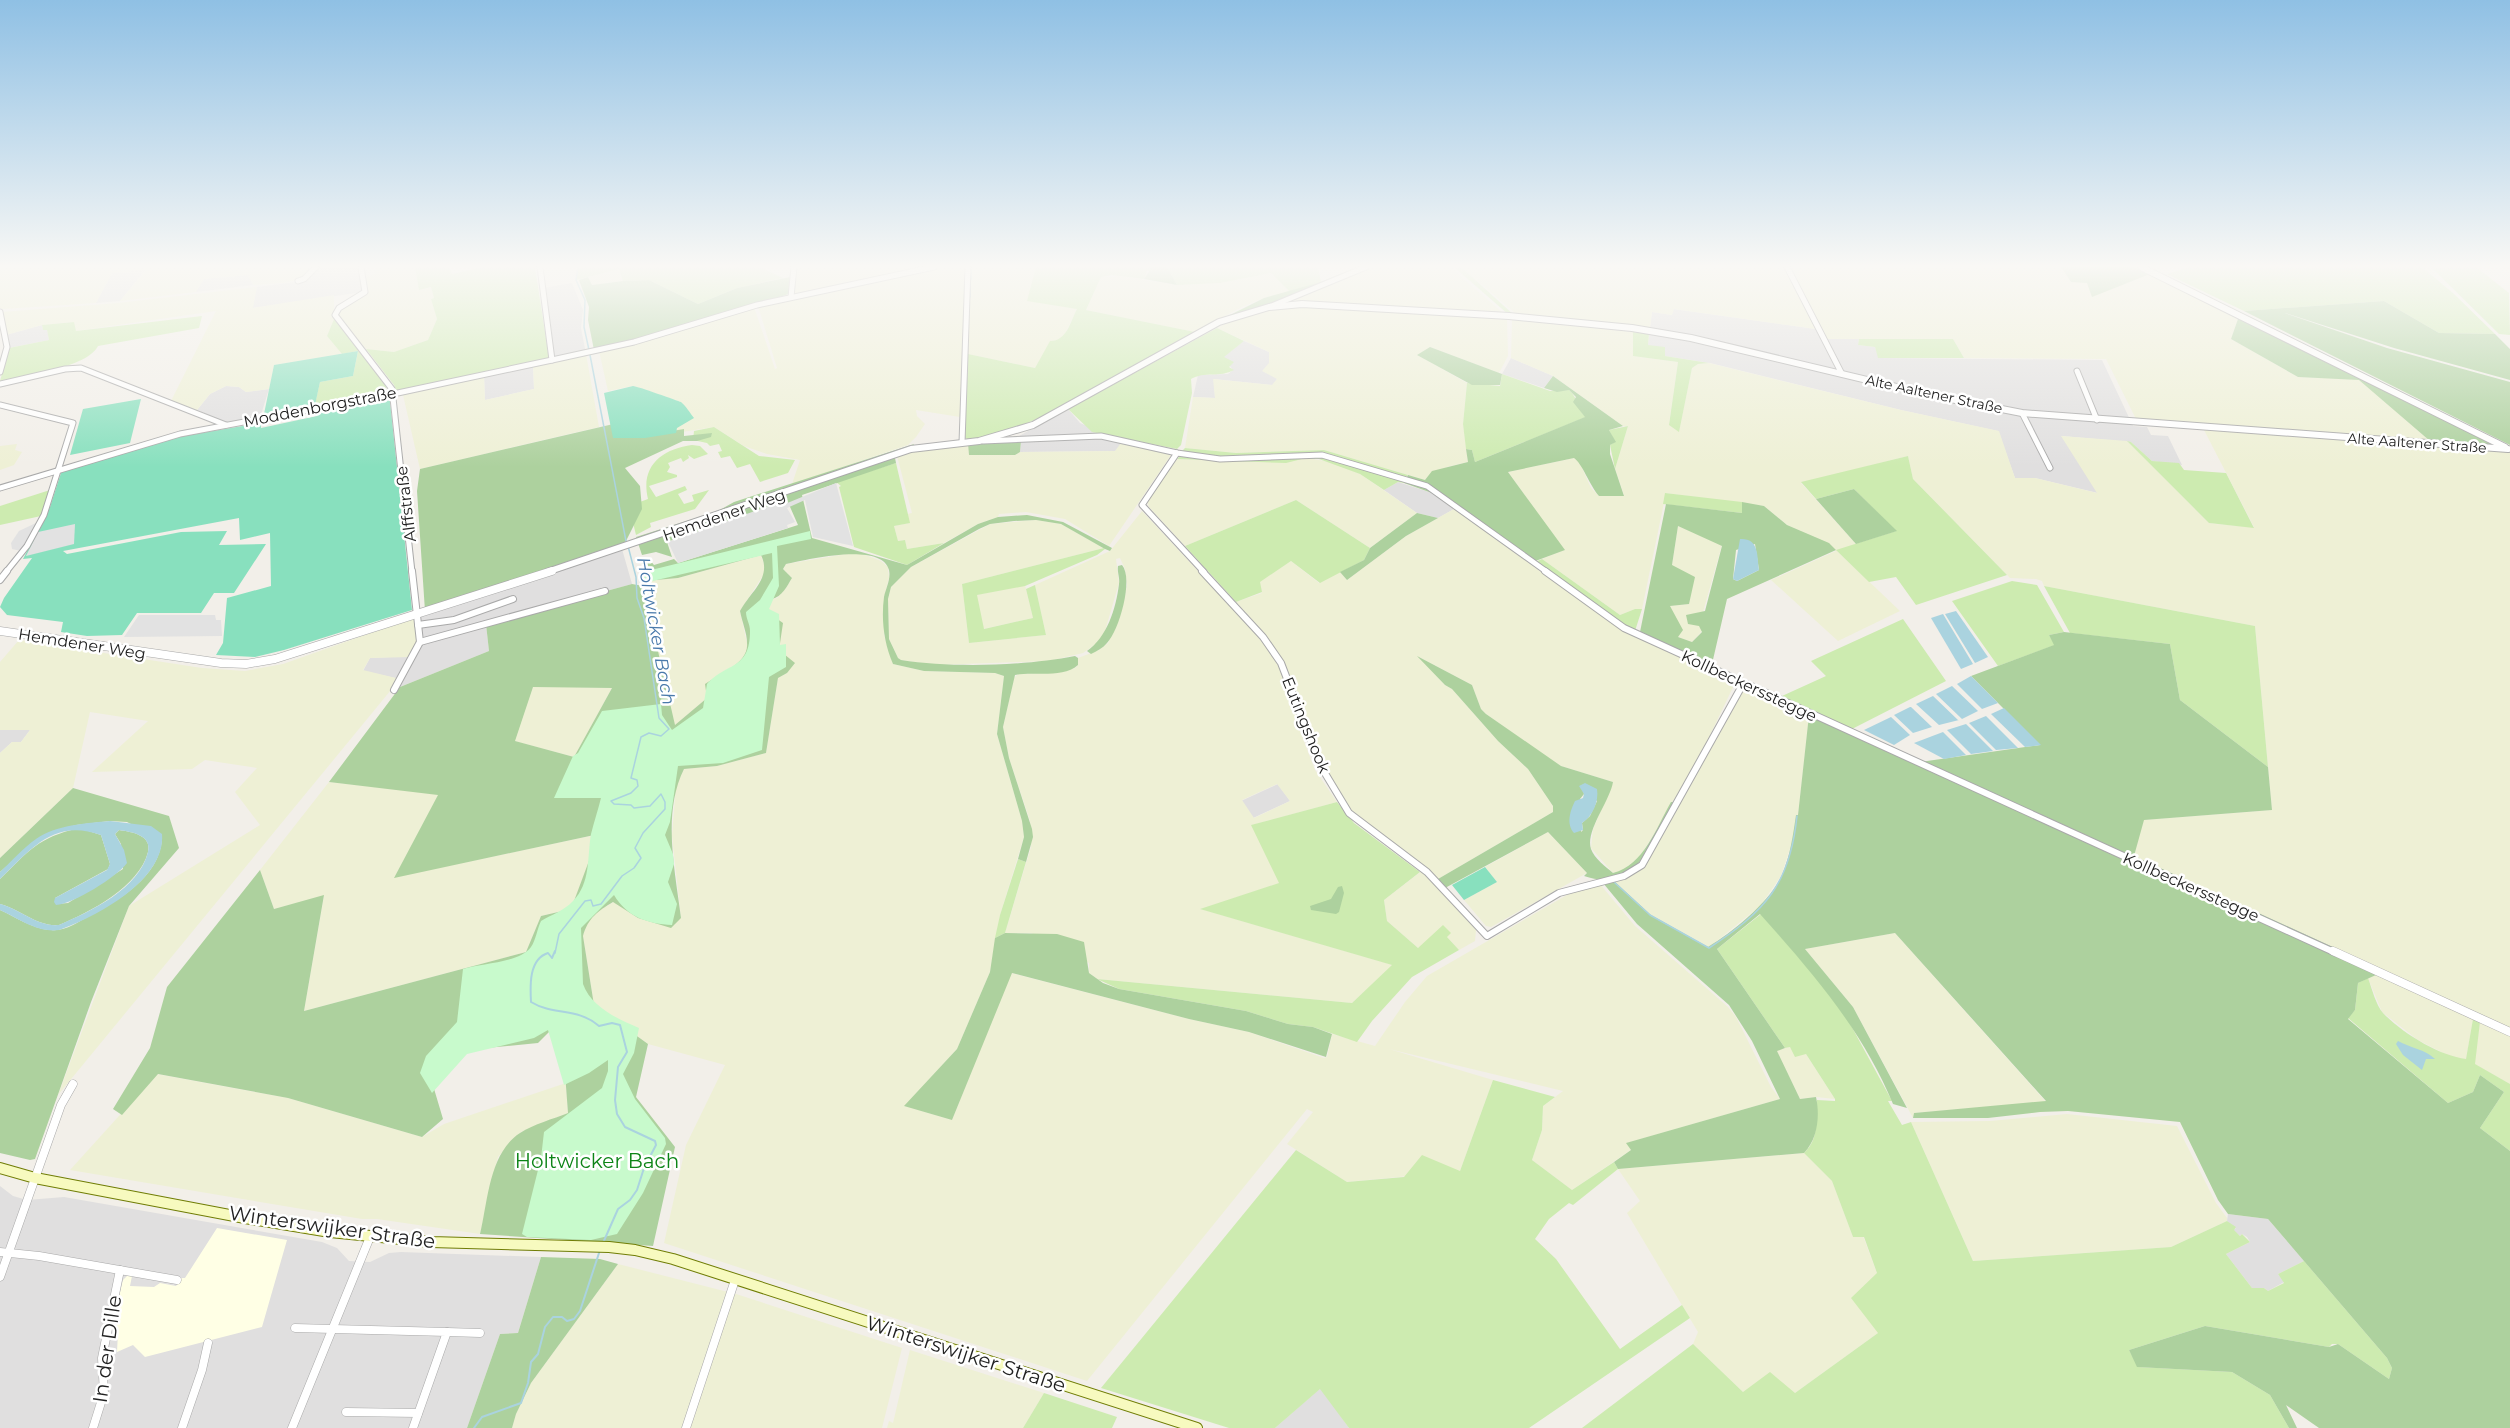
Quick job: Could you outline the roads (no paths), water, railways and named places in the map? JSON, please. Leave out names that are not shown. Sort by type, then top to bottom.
[{"type":"main road","name":"Winterswijker Straße","points":[[0,1168],[35,1178],[293,1226],[370,1237],[422,1242],[609,1247],[634,1250],[672,1259],[1197,1428]]},
{"type":"street","points":[[0,372],[7,348],[4,334]]},
{"type":"street","points":[[350,334],[387,380],[393,394]]},
{"type":"street","points":[[549,334],[552,360]]},
{"type":"street","name":"Moddenborgstraße","points":[[0,488],[168,437],[393,394],[597,351],[663,334]]},
{"type":"street","points":[[962,443],[966,334]]},
{"type":"street","name":"Alte Aaltener Straße","points":[[962,443],[979,441],[1033,425],[1198,334]]},
{"type":"street","name":"Alte Aaltener Straße","points":[[1665,334],[1961,402],[2022,413],[2509,449]]},
{"type":"street","points":[[1821,334],[1842,374]]},
{"type":"street","points":[[2276,334],[2509,449]]},
{"type":"street","points":[[0,384],[65,369],[81,368],[226,425]]},
{"type":"street","points":[[2077,371],[2097,420]]},
{"type":"street","name":"Alffstraße","points":[[393,394],[417,614]]},
{"type":"street","points":[[0,405],[73,423],[44,515],[23,552],[0,580]]},
{"type":"street","points":[[2022,413],[2050,468]]},
{"type":"street","name":"Kollbeckersstegge","points":[[979,441],[1101,436],[1177,453],[1244,459],[1322,455],[1427,486],[1623,628],[2510,1032]]},
{"type":"street","name":"Hemdener Weg","points":[[0,631],[165,656],[246,664],[275,659],[621,549],[910,449],[962,443]]},
{"type":"street","name":"Eutingshook","points":[[1177,453],[1142,505],[1263,637],[1281,663],[1320,765],[1349,813],[1427,872],[1487,936],[1557,895],[1578,886],[1626,875],[1642,865],[1743,684]]},
{"type":"street","points":[[420,642],[605,591]]},
{"type":"street","points":[[418,625],[440,623],[493,608],[513,599]]},
{"type":"street","points":[[493,608],[496,621]]},
{"type":"street","points":[[394,690],[420,642],[417,614]]},
{"type":"street","points":[[0,1277],[4,1252],[35,1178],[61,1105],[73,1084]]},
{"type":"street","points":[[292,1428],[370,1237]]},
{"type":"street","points":[[4,1252],[177,1280]]},
{"type":"street","name":"In der Dille","points":[[93,1428],[104,1393],[102,1358],[120,1270]]},
{"type":"street","points":[[686,1428],[735,1280]]},
{"type":"street","points":[[295,1329],[480,1333]]},
{"type":"street","points":[[413,1428],[447,1332]]},
{"type":"street","points":[[182,1428],[202,1370],[208,1343]]},
{"type":"street","points":[[346,1412],[418,1413]]},
{"type":"water","points":[[1740,539],[1746,539],[1754,544],[1759,570],[1737,581],[1733,579]]},
{"type":"water","points":[[1956,611],[1988,657],[1975,663],[1945,614]]},
{"type":"water","points":[[1943,614],[1973,664],[1961,669],[1931,618]]},
{"type":"water","points":[[1971,676],[1998,703],[1982,709],[1957,684]]},
{"type":"water","points":[[1952,686],[1978,711],[1962,719],[1936,694]]},
{"type":"water","points":[[1933,696],[1959,720],[1939,725],[1916,704]]},
{"type":"water","points":[[1911,707],[1932,727],[1913,733],[1894,715]]},
{"type":"water","points":[[2004,708],[2041,745],[2025,747],[1991,714]]},
{"type":"water","points":[[1986,716],[2018,748],[1996,750],[1969,723]]},
{"type":"water","points":[[1891,717],[1910,735],[1894,745],[1864,730]]},
{"type":"water","points":[[1966,724],[1993,751],[1971,754],[1947,730]]},
{"type":"water","points":[[1943,732],[1966,755],[1944,759],[1914,743]]},
{"type":"water","points":[[1585,783],[1597,789],[1596,803],[1592,812],[1582,823],[1583,830],[1574,833],[1569,822],[1570,813],[1575,801],[1583,798],[1584,794],[1579,786]]},
{"type":"water","points":[[110,821],[151,826],[162,834],[160,851],[153,867],[126,894],[91,916],[59,930],[35,927],[0,910],[0,904],[36,921],[59,925],[99,906],[124,888],[143,865],[148,846],[140,835],[119,830],[115,834],[124,850],[127,863],[105,882],[73,900],[56,905],[54,902],[55,898],[107,870],[110,864],[101,835],[70,830],[44,839],[0,879],[0,872],[27,846],[44,834],[72,826]]},
{"type":"water","points":[[2398,1041],[2427,1053],[2435,1059],[2426,1059],[2422,1070],[2403,1055],[2396,1044]]},
{"type":"waterway","name":"Holtwicker Bach","points":[[585,334],[589,350]]},
{"type":"waterway","name":"Holtwicker Bach","points":[[590,355],[626,541]]},
{"type":"waterway","name":"Holtwicker Bach","points":[[555,953],[559,934],[585,901],[591,900],[593,906],[601,904],[622,876],[634,868],[641,858],[635,848],[643,833],[665,809],[665,802],[661,794],[650,806],[634,808],[631,805],[614,804],[611,801],[631,793],[638,786],[637,780],[631,778],[641,737],[649,733],[661,736],[669,729],[659,718],[644,618],[637,598],[636,577],[628,546]]},
{"type":"waterway","points":[[1614,882],[1650,915],[1709,948],[1729,935],[1760,908],[1771,894],[1788,861],[1797,816]]},
{"type":"waterway","name":"Holtwicker Bach","points":[[555,951],[552,958],[548,953],[542,956],[534,967],[531,1002],[548,1009],[582,1016],[599,1026],[612,1023],[620,1025],[627,1052],[618,1067],[615,1100],[617,1114],[625,1127],[655,1141],[656,1145],[644,1168],[637,1190],[630,1200],[618,1209],[603,1243]]},
{"type":"waterway","name":"Holtwicker Bach","points":[[474,1428],[482,1417],[521,1403],[528,1383],[531,1362],[538,1354],[545,1327],[553,1317],[562,1317],[567,1321],[574,1319],[580,1311],[600,1250]]}]
